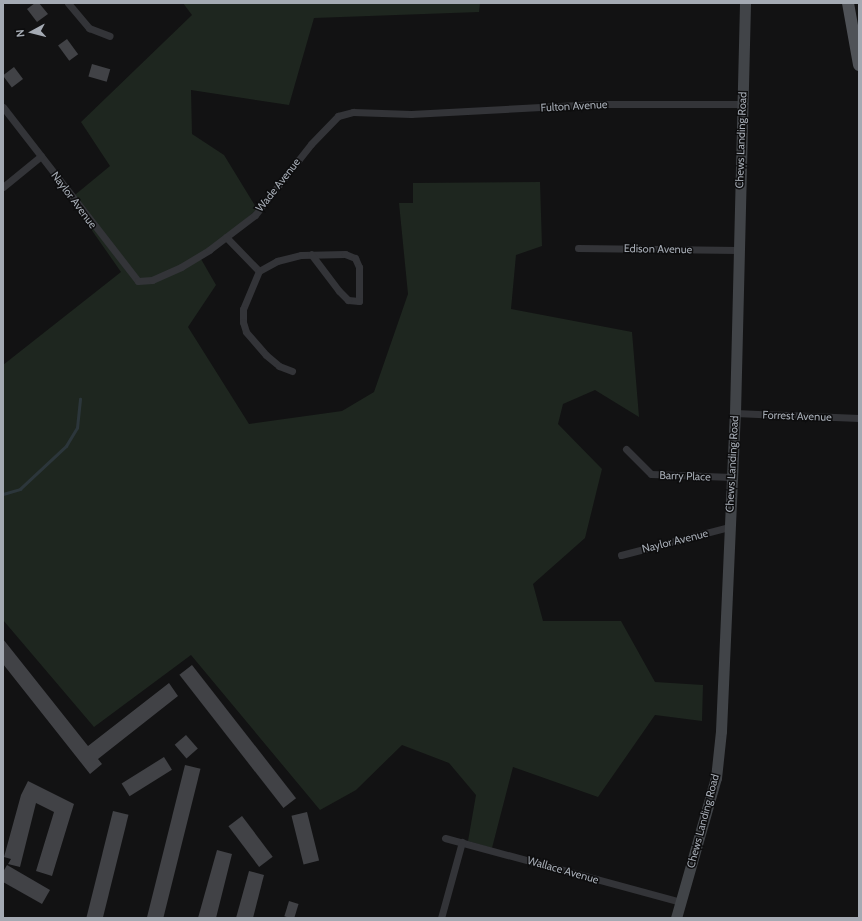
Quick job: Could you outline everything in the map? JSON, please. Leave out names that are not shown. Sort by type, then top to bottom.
[{"type":"main road","points":[[848,3],[856,29],[859,65]]},
{"type":"street","points":[[68,3],[89,28],[110,36]]},
{"type":"street","name":"Chews Landing Road","points":[[676,918],[716,778],[721,731],[735,413],[745,3]]},
{"type":"street","name":"Fulton Avenue","points":[[405,114],[598,104],[742,104]]},
{"type":"street","name":"Naylor Avenue","points":[[3,107],[138,281],[152,280]]},
{"type":"street","name":"Wade Avenue","points":[[152,280],[181,267],[226,237],[255,215],[311,144],[338,116],[353,112],[405,114]]},
{"type":"street","points":[[3,187],[41,156]]},
{"type":"street","points":[[226,237],[259,271]]},
{"type":"street","name":"Edison Avenue","points":[[578,248],[738,250]]},
{"type":"street","points":[[292,371],[280,366],[266,354],[246,332],[243,322],[243,309],[259,271],[277,261],[311,254],[345,254],[355,258],[359,267],[359,301],[348,300],[339,291],[311,254]]},
{"type":"street","name":"Forrest Avenue","points":[[735,413],[859,418]]},
{"type":"street","name":"Barry Place","points":[[626,449],[651,474],[732,477]]},
{"type":"street","name":"Naylor Avenue","points":[[621,555],[729,527]]},
{"type":"street","name":"Wallace Avenue","points":[[445,838],[680,902]]},
{"type":"street","points":[[441,918],[462,842]]},
{"type":"shaded area","points":[[183,3],[480,3],[479,12],[314,18],[289,105],[191,90],[192,134],[224,155],[257,209],[201,259],[216,285],[188,327],[249,424],[342,411],[374,392],[408,294],[399,203],[413,203],[413,183],[540,182],[542,246],[516,255],[511,309],[632,332],[639,417],[595,390],[563,404],[558,424],[602,469],[585,538],[533,584],[543,621],[621,621],[655,682],[703,685],[702,721],[655,715],[598,797],[513,767],[492,848],[468,841],[476,795],[449,763],[402,745],[356,790],[320,810],[191,655],[94,727],[3,620],[3,365],[121,272],[70,199],[110,166],[81,122],[192,15]]},
{"type":"building","points":[[35,3],[39,3],[48,14],[37,22],[27,9]]},
{"type":"building","points":[[67,39],[78,54],[69,61],[58,45]]},
{"type":"building","points":[[92,64],[110,69],[107,82],[88,76]]},
{"type":"building","points":[[14,67],[23,79],[12,87],[3,75]]},
{"type":"building","points":[[3,639],[88,746],[169,683],[178,696],[98,759],[102,764],[90,774],[3,664]]},
{"type":"building","points":[[192,665],[296,798],[283,808],[179,675]]},
{"type":"building","points":[[186,735],[198,749],[186,758],[175,745]]},
{"type":"building","points":[[164,757],[172,770],[130,796],[122,783]]},
{"type":"building","points":[[185,765],[201,769],[163,918],[147,918]]},
{"type":"building","points":[[28,781],[74,804],[52,876],[36,871],[54,812],[36,803],[20,867],[8,864],[11,859],[4,857],[21,795]]},
{"type":"building","points":[[113,811],[129,815],[103,918],[86,918]]},
{"type":"building","points":[[307,812],[319,861],[304,864],[291,816]]},
{"type":"building","points":[[242,816],[273,857],[259,867],[228,826]]},
{"type":"building","points":[[217,850],[232,854],[216,918],[198,918]]},
{"type":"building","points":[[7,865],[50,890],[42,904],[3,882],[3,872]]},
{"type":"building","points":[[249,871],[264,875],[253,918],[236,918]]},
{"type":"building","points":[[289,901],[299,904],[294,918],[284,916]]},
{"type":"waterway","points":[[3,494],[20,489],[66,446],[77,428],[80,399]]}]
